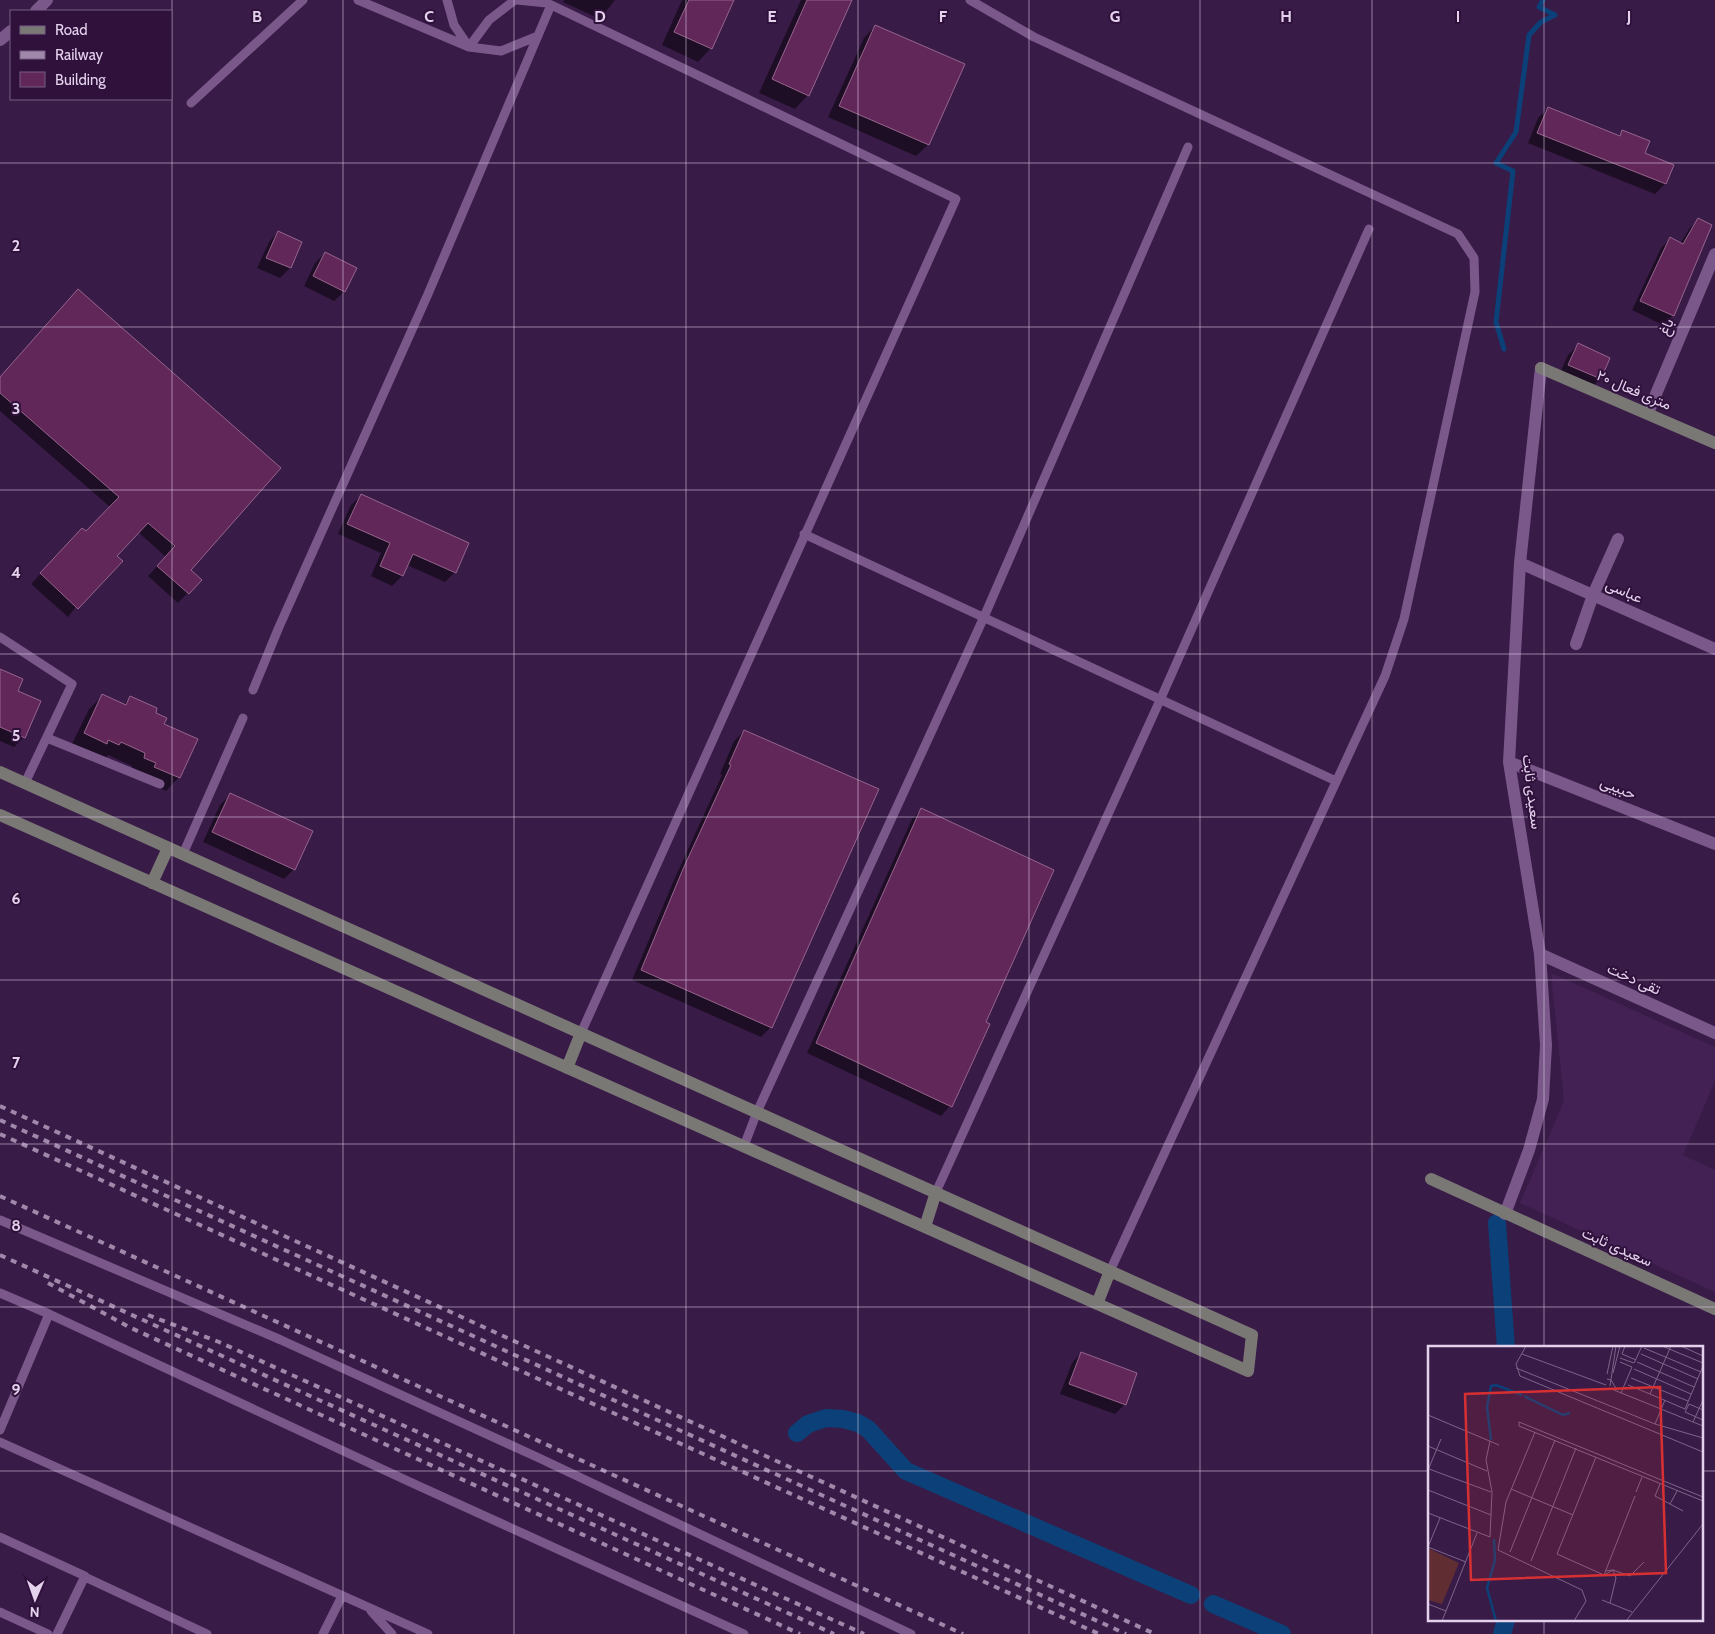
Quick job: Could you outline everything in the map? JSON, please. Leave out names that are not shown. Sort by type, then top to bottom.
[{"type":"street","points":[[37,10],[47,0]]},
{"type":"street","points":[[0,40],[10,32]]},
{"type":"street","name":"باغ","points":[[1648,413],[1715,254]]},
{"type":"street","name":"۲۰ متری فعال","points":[[1541,368],[1715,443]]},
{"type":"street","name":"سعیدی ثابت","points":[[1505,1214],[1529,1150],[1543,1099],[1546,1045],[1540,954],[1509,762],[1520,563],[1541,368]]},
{"type":"street","points":[[1576,644],[1618,538]]},
{"type":"street","name":"عباسی","points":[[1520,563],[1715,649]]},
{"type":"street","name":"حبیبی","points":[[1509,762],[1715,844]]},
{"type":"street","points":[[0,772],[1252,1335],[1248,1371],[0,815]]},
{"type":"street","points":[[152,883],[168,848]]},
{"type":"street","name":"تقی دخت","points":[[1540,954],[1715,1033]]},
{"type":"street","points":[[567,1068],[581,1033]]},
{"type":"street","name":"سعیدی ثابت","points":[[1432,1179],[1715,1309]]},
{"type":"street","points":[[925,1227],[936,1192]]},
{"type":"street","points":[[1097,1304],[1110,1271]]},
{"type":"lane","points":[[191,103],[302,0]]},
{"type":"lane","points":[[358,0],[469,46],[501,51],[538,36]]},
{"type":"lane","points":[[447,0],[454,25],[469,46]]},
{"type":"lane","points":[[469,46],[489,20],[516,0],[551,5],[956,199],[581,1033]]},
{"type":"lane","points":[[970,0],[1034,37],[1458,234],[1474,258],[1475,292],[1404,619],[1385,676],[1110,1271]]},
{"type":"lane","points":[[253,690],[279,626],[428,294],[551,5]]},
{"type":"lane","points":[[744,1146],[757,1112],[984,616],[1188,147]]},
{"type":"lane","points":[[936,1192],[1161,698],[1369,229]]},
{"type":"lane","points":[[804,534],[1161,698],[1336,781]]},
{"type":"lane","points":[[0,637],[72,684],[25,784]]},
{"type":"lane","points":[[183,854],[243,718]]},
{"type":"lane","points":[[47,738],[160,784]]},
{"type":"lane","points":[[0,1220],[290,1344],[548,1462],[911,1634]]},
{"type":"lane","points":[[0,1293],[49,1314],[400,1478],[744,1634]]},
{"type":"lane","points":[[0,1430],[49,1314]]},
{"type":"lane","points":[[0,1442],[428,1634]]},
{"type":"lane","points":[[0,1537],[207,1634]]},
{"type":"lane","points":[[57,1634],[85,1577]]},
{"type":"lane","points":[[323,1634],[342,1596]]},
{"type":"lane","points":[[368,1607],[392,1634]]},
{"type":"lane","points":[[0,1612],[48,1634]]},
{"type":"shaded area","points":[[1551,973],[1715,1047],[1715,1081],[1683,1155],[1715,1170],[1715,1292],[1520,1203],[1564,1101]]},
{"type":"building","points":[[689,0],[734,0],[712,49],[674,32]]},
{"type":"building","points":[[807,0],[852,0],[809,96],[772,79]]},
{"type":"building","points":[[875,25],[965,64],[929,145],[839,106]]},
{"type":"building","points":[[1548,107],[1620,136],[1622,130],[1650,141],[1645,153],[1674,165],[1666,184],[1537,133]]},
{"type":"building","points":[[1698,218],[1712,225],[1674,316],[1640,301],[1670,237],[1683,244]]},
{"type":"building","points":[[278,231],[302,242],[291,268],[266,258]]},
{"type":"building","points":[[325,252],[357,268],[345,292],[313,276]]},
{"type":"building","points":[[78,289],[281,468],[191,570],[202,580],[189,594],[157,566],[175,546],[148,523],[117,556],[123,561],[78,609],[40,573],[82,528],[86,531],[119,497],[0,393],[0,377]]},
{"type":"building","points":[[1578,343],[1610,358],[1601,379],[1568,365]]},
{"type":"building","points":[[361,494],[469,543],[456,573],[413,554],[403,576],[380,566],[390,543],[347,524]]},
{"type":"building","points":[[0,669],[23,679],[18,691],[41,701],[25,738],[0,727]]},
{"type":"building","points":[[102,694],[126,705],[130,696],[157,708],[156,713],[167,718],[164,724],[198,739],[180,778],[154,767],[156,763],[144,758],[145,753],[121,742],[119,745],[108,740],[107,744],[84,733]]},
{"type":"building","points":[[744,730],[879,789],[772,1028],[641,970],[683,869],[731,765],[729,764]]},
{"type":"building","points":[[230,793],[313,831],[295,870],[212,832]]},
{"type":"building","points":[[921,808],[1054,870],[986,1022],[990,1024],[952,1107],[816,1043]]},
{"type":"building","points":[[1081,1352],[1137,1373],[1126,1405],[1069,1384]]},
{"type":"waterway","points":[[1504,349],[1496,322],[1513,171],[1496,163],[1516,132],[1529,35],[1541,22],[1555,15],[1539,7],[1543,0]]},
{"type":"waterway","points":[[1497,1223],[1506,1346]]},
{"type":"waterway","points":[[797,1433],[808,1424],[826,1418],[843,1419],[858,1423],[868,1429],[906,1471],[1191,1595]]},
{"type":"waterway","points":[[1213,1604],[1282,1634]]},
{"type":"waterway","points":[[1502,1634],[1505,1622]]},
{"type":"railway","points":[[0,1106],[1155,1634]]},
{"type":"railway","points":[[0,1120],[1126,1634]]},
{"type":"railway","points":[[0,1134],[1099,1634]]},
{"type":"railway","points":[[0,1196],[963,1634]]},
{"type":"railway","points":[[0,1255],[834,1634]]},
{"type":"railway","points":[[48,1283],[131,1328],[800,1634]]},
{"type":"railway","points":[[148,1315],[219,1342],[864,1634]]}]
